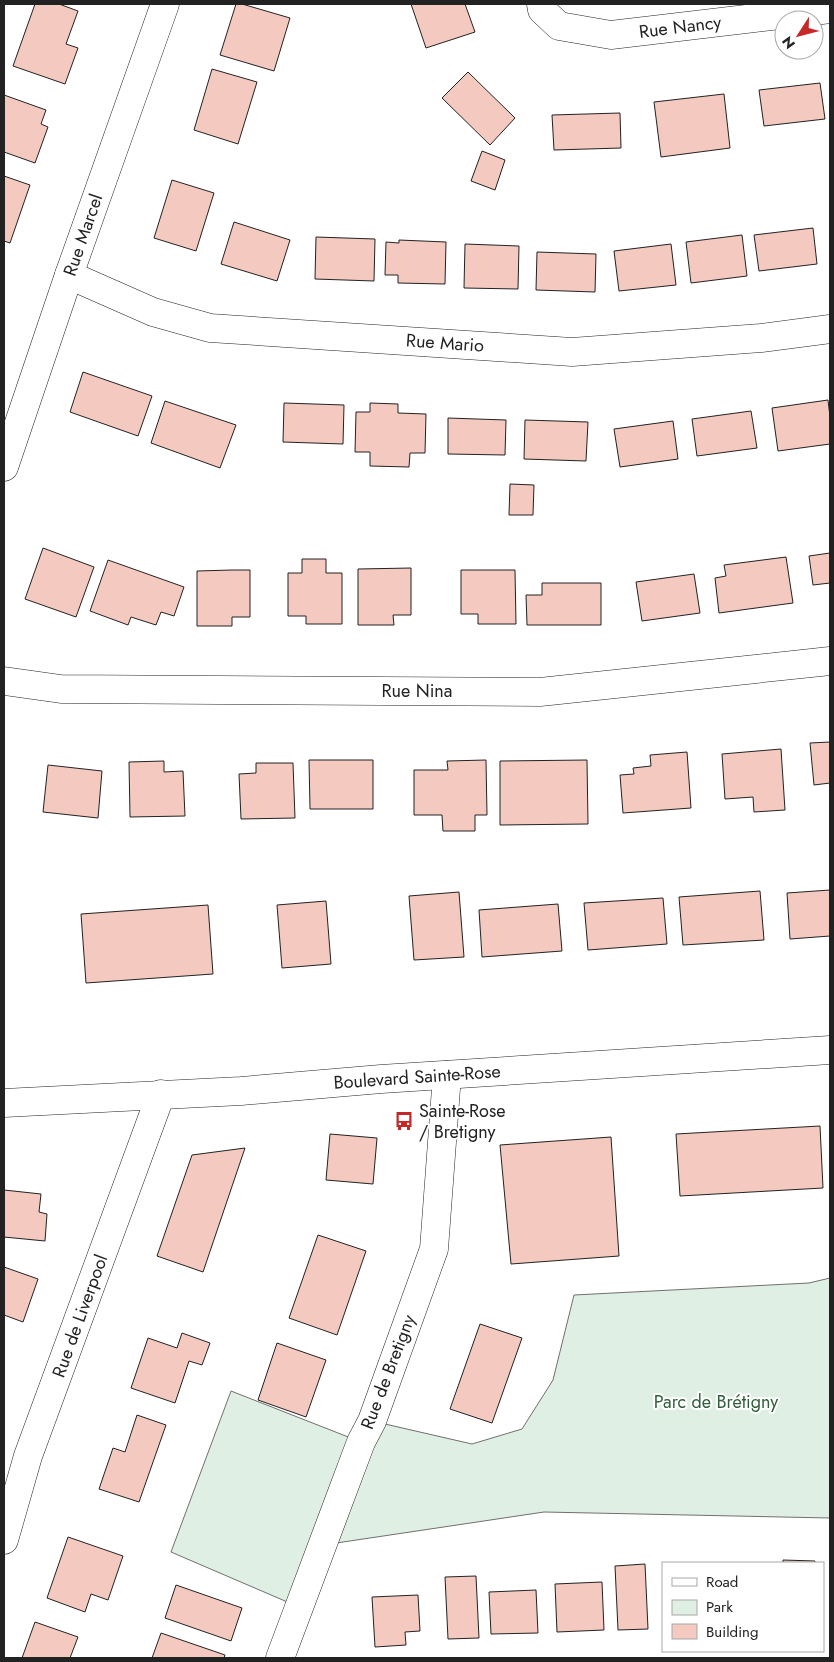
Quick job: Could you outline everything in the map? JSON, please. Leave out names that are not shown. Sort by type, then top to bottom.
[{"type":"street","name":"Rue Marcel","points":[[4,467],[165,4]]},
{"type":"street","name":"Rue Nancy","points":[[542,4],[542,10],[559,26],[611,35],[830,9]]},
{"type":"street","name":"Rue Mario","points":[[69,276],[153,312],[210,328],[572,352],[761,338],[830,329]]},
{"type":"street","name":"Rue Nina","points":[[4,680],[61,689],[540,692],[830,661]]},
{"type":"street","name":"Boulevard Sainte-Rose","points":[[4,1103],[241,1091],[447,1075],[830,1050]]},
{"type":"street","name":"Rue de Bretigny","points":[[280,1658],[361,1442],[372,1421],[434,1250],[447,1075]]},
{"type":"street","name":"Rue de Liverpool","points":[[4,1540],[28,1456],[161,1094]]},
{"type":"green space","name":"Parc de Brétigny","points":[[830,1278],[830,1518],[544,1512],[323,1545],[299,1607],[171,1552],[231,1391],[361,1442],[372,1421],[472,1444],[522,1429],[553,1380],[574,1295],[809,1283]]},
{"type":"building","points":[[35,4],[59,4],[78,11],[66,44],[78,48],[65,84],[13,66]]},
{"type":"building","points":[[236,4],[242,4],[290,18],[274,71],[220,55]]},
{"type":"building","points":[[411,4],[465,4],[475,32],[426,48]]},
{"type":"building","points":[[212,69],[257,82],[238,144],[194,130]]},
{"type":"building","points":[[468,72],[515,118],[490,145],[442,98]]},
{"type":"building","points":[[820,83],[825,119],[764,126],[759,90]]},
{"type":"building","points":[[724,94],[730,148],[661,157],[654,102]]},
{"type":"building","points":[[4,95],[46,110],[41,124],[48,127],[35,163],[4,152]]},
{"type":"building","points":[[620,113],[621,148],[554,150],[552,115]]},
{"type":"building","points":[[482,151],[505,160],[495,190],[471,181]]},
{"type":"building","points":[[4,176],[30,185],[10,243],[4,241]]},
{"type":"building","points":[[172,180],[214,193],[196,251],[154,238]]},
{"type":"building","points":[[234,222],[290,240],[277,281],[221,264]]},
{"type":"building","points":[[813,228],[817,264],[759,271],[754,235]]},
{"type":"building","points":[[742,235],[747,276],[691,283],[686,242]]},
{"type":"building","points":[[316,237],[375,239],[374,281],[315,279]]},
{"type":"building","points":[[399,240],[446,242],[445,284],[398,283],[398,275],[385,275],[386,242],[399,243]]},
{"type":"building","points":[[465,244],[519,246],[518,289],[464,288]]},
{"type":"building","points":[[671,244],[676,285],[619,291],[614,251]]},
{"type":"building","points":[[537,252],[596,254],[595,292],[536,290]]},
{"type":"building","points":[[83,372],[152,396],[138,436],[70,412]]},
{"type":"building","points":[[828,400],[830,444],[778,451],[772,408]]},
{"type":"building","points":[[165,401],[236,425],[220,468],[151,443]]},
{"type":"building","points":[[284,403],[344,405],[343,444],[283,442]]},
{"type":"building","points":[[370,403],[398,404],[398,413],[426,414],[425,453],[410,453],[409,467],[370,466],[370,452],[355,452],[356,412],[370,412]]},
{"type":"building","points":[[751,411],[757,448],[697,456],[692,419]]},
{"type":"building","points":[[448,418],[506,420],[505,455],[448,454]]},
{"type":"building","points":[[525,420],[588,422],[586,461],[524,459]]},
{"type":"building","points":[[673,421],[678,459],[620,467],[614,429]]},
{"type":"building","points":[[510,484],[534,485],[533,515],[509,515]]},
{"type":"building","points":[[43,548],[94,567],[76,617],[25,599]]},
{"type":"building","points":[[830,553],[830,583],[813,585],[809,556]]},
{"type":"building","points":[[786,557],[793,603],[719,613],[715,578],[726,576],[724,565]]},
{"type":"building","points":[[302,559],[326,559],[326,573],[342,573],[342,624],[306,624],[306,616],[288,616],[288,573],[302,573]]},
{"type":"building","points":[[108,560],[184,587],[174,616],[161,612],[156,625],[131,617],[128,625],[90,611]]},
{"type":"building","points":[[411,568],[411,615],[393,615],[394,625],[358,625],[358,569]]},
{"type":"building","points":[[250,570],[250,617],[232,617],[232,626],[197,626],[197,571]]},
{"type":"building","points":[[461,570],[515,570],[516,624],[478,624],[478,614],[461,614]]},
{"type":"building","points":[[694,574],[700,613],[642,621],[636,582]]},
{"type":"building","points":[[542,583],[601,583],[601,625],[527,625],[526,595],[542,595]]},
{"type":"building","points":[[830,742],[830,783],[814,785],[810,743]]},
{"type":"building","points":[[781,749],[785,810],[754,812],[753,797],[725,799],[722,754]]},
{"type":"building","points":[[687,752],[691,808],[623,813],[620,775],[634,774],[633,768],[651,766],[650,755]]},
{"type":"building","points":[[309,760],[373,760],[373,809],[310,809]]},
{"type":"building","points":[[486,760],[487,815],[475,815],[475,831],[443,831],[442,815],[414,815],[414,770],[448,770],[447,761]]},
{"type":"building","points":[[587,760],[588,824],[500,825],[500,761]]},
{"type":"building","points":[[164,761],[164,772],[183,771],[185,816],[130,817],[129,762]]},
{"type":"building","points":[[256,763],[293,763],[295,818],[241,819],[239,774],[256,773]]},
{"type":"building","points":[[48,765],[102,771],[98,818],[43,812]]},
{"type":"building","points":[[830,890],[830,936],[790,939],[787,893]]},
{"type":"building","points":[[760,891],[764,940],[683,945],[679,897]]},
{"type":"building","points":[[459,892],[464,957],[414,960],[409,896]]},
{"type":"building","points":[[663,898],[667,944],[588,950],[584,903]]},
{"type":"building","points":[[326,901],[331,964],[282,968],[277,905]]},
{"type":"building","points":[[558,904],[562,951],[482,957],[479,910]]},
{"type":"building","points":[[208,905],[213,974],[86,983],[81,914]]},
{"type":"building","points":[[820,1126],[823,1188],[680,1196],[676,1134]]},
{"type":"building","points":[[330,1134],[377,1138],[373,1184],[326,1180]]},
{"type":"building","points":[[611,1137],[619,1256],[511,1264],[500,1145]]},
{"type":"building","points":[[245,1148],[203,1272],[157,1256],[192,1155]]},
{"type":"building","points":[[4,1190],[41,1194],[39,1212],[47,1214],[45,1241],[4,1237]]},
{"type":"building","points":[[318,1235],[366,1251],[337,1335],[289,1318]]},
{"type":"building","points":[[4,1267],[38,1279],[23,1322],[4,1315]]},
{"type":"building","points":[[480,1324],[522,1338],[492,1423],[450,1409]]},
{"type":"building","points":[[182,1333],[210,1343],[202,1365],[189,1361],[175,1403],[131,1388],[148,1338],[177,1348]]},
{"type":"building","points":[[277,1343],[326,1360],[306,1417],[258,1400]]},
{"type":"building","points":[[137,1415],[166,1425],[139,1502],[99,1489],[113,1448],[125,1452]]},
{"type":"building","points":[[68,1537],[123,1556],[108,1600],[91,1594],[85,1612],[47,1598]]},
{"type":"building","points":[[783,1560],[815,1561],[815,1562],[783,1562]]},
{"type":"building","points":[[645,1564],[648,1629],[618,1630],[615,1566]]},
{"type":"building","points":[[476,1576],[479,1638],[448,1639],[445,1577]]},
{"type":"building","points":[[602,1582],[604,1630],[557,1632],[555,1584]]},
{"type":"building","points":[[176,1585],[242,1608],[231,1641],[165,1618]]},
{"type":"building","points":[[536,1590],[538,1633],[491,1634],[489,1592]]},
{"type":"building","points":[[418,1595],[420,1631],[405,1632],[406,1645],[375,1647],[372,1597]]},
{"type":"building","points":[[35,1622],[78,1637],[70,1658],[22,1658]]},
{"type":"building","points":[[161,1633],[225,1655],[224,1658],[152,1658]]},
{"type":"place","name":"Sainte-Rose / Bretigny","points":[[404,1121]]}]
